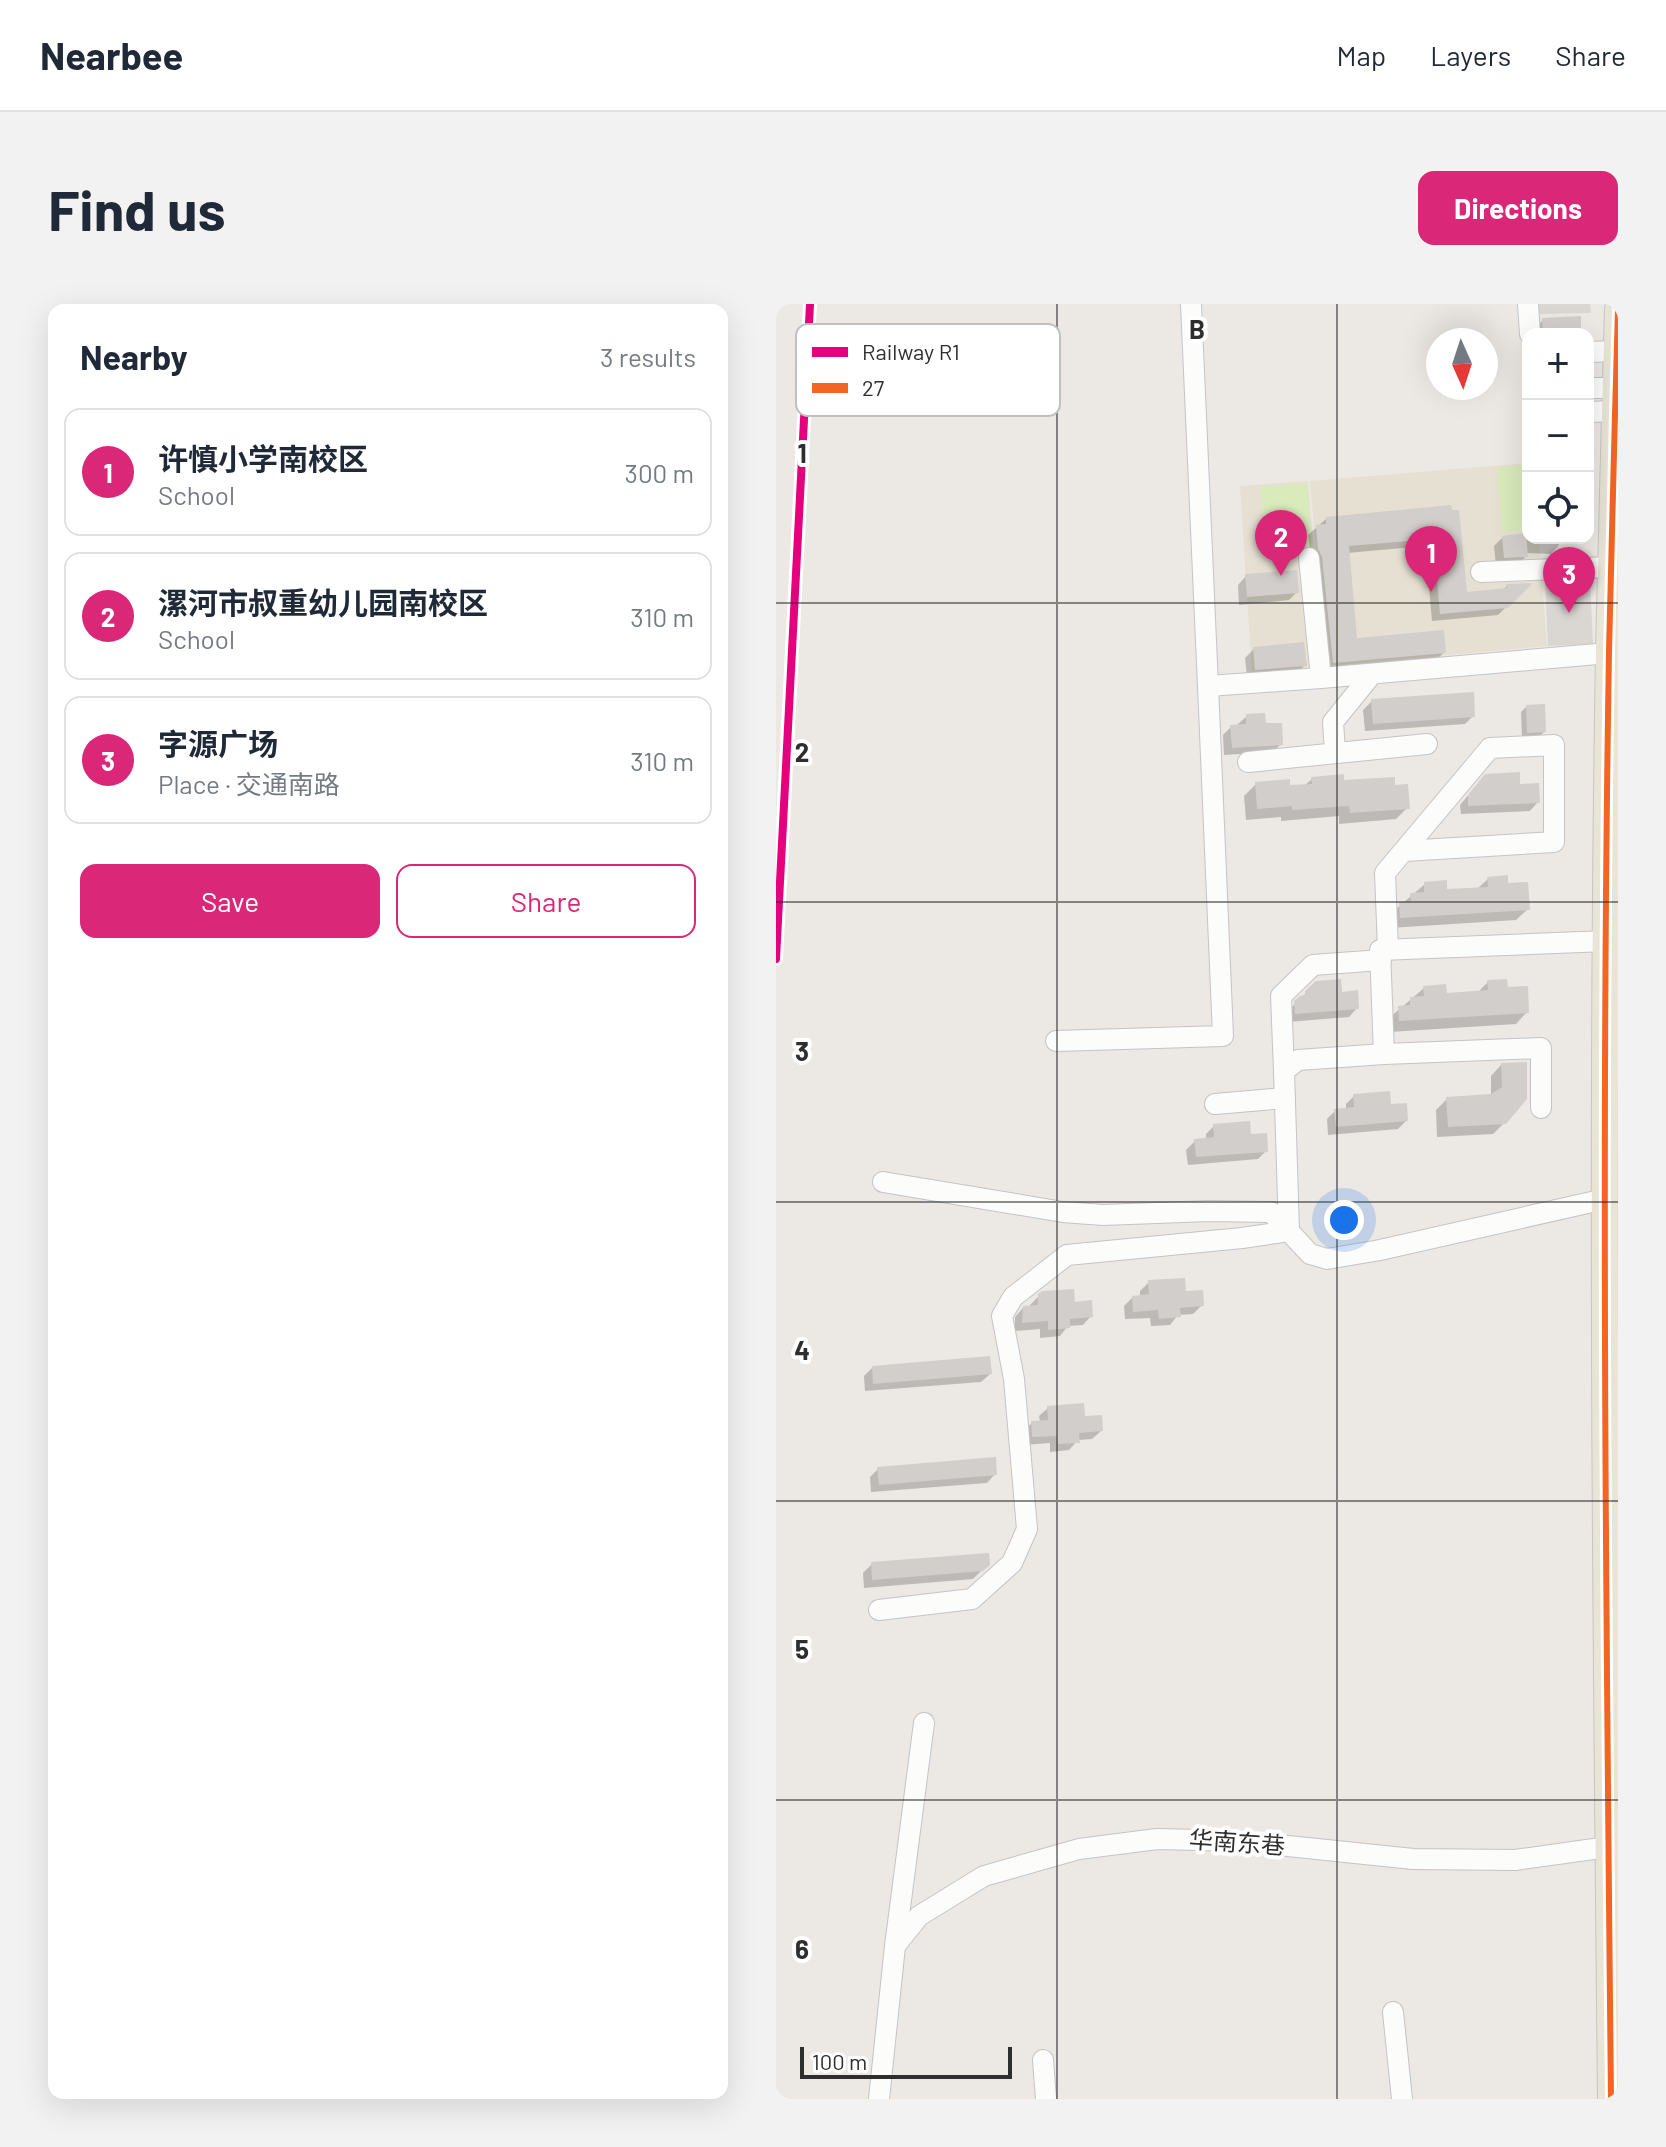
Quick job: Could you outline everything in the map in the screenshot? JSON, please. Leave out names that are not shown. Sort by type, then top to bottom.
[{"type":"main road","points":[[1611,2099],[1611,1196],[1607,941],[1609,653],[1611,567],[1615,540],[1618,309]]},
{"type":"street","points":[[1056,1041],[1223,1036],[1191,304]]},
{"type":"street","points":[[1528,304],[1530,328]]},
{"type":"street","points":[[1594,352],[1617,351]]},
{"type":"street","points":[[1594,390],[1616,399]]},
{"type":"street","points":[[1594,409],[1616,399]]},
{"type":"street","points":[[1309,558],[1321,678]]},
{"type":"street","points":[[1481,572],[1611,567]]},
{"type":"street","points":[[1208,686],[1609,653]]},
{"type":"street","points":[[1335,752],[1333,722],[1372,674]]},
{"type":"street","points":[[1248,762],[1427,744]]},
{"type":"street","points":[[1384,1054],[1385,873],[1490,748],[1554,745],[1554,842],[1404,851]]},
{"type":"street","points":[[1289,1231],[1281,996],[1313,965],[1384,955],[1607,941]]},
{"type":"street","points":[[1284,1071],[1298,1060],[1541,1048],[1541,1108]]},
{"type":"street","points":[[1215,1104],[1285,1098]]},
{"type":"street","points":[[883,1182],[1063,1212],[1103,1215],[1271,1212],[1310,1254],[1327,1259],[1380,1250],[1611,1196]]},
{"type":"street","points":[[879,1610],[972,1599],[1012,1563],[1027,1529],[1014,1379],[1002,1316],[1013,1297],[1067,1255],[1289,1231]]},
{"type":"street","points":[[879,2099],[924,1723]]},
{"type":"street","name":"华南东巷","points":[[895,1946],[919,1916],[984,1876],[1079,1849],[1157,1839],[1226,1840],[1413,1859],[1515,1860],[1613,1848]]},
{"type":"street","points":[[1393,2012],[1402,2099]]},
{"type":"street","points":[[1043,2060],[1046,2099]]},
{"type":"shaded area","points":[[1537,304],[1590,304],[1591,313],[1537,314]]},
{"type":"shaded area","points":[[1522,463],[1522,544],[1539,544],[1547,646],[1326,666],[1310,481]]},
{"type":"shaded area","points":[[1308,481],[1324,666],[1252,674],[1240,486]]},
{"type":"shaded area","points":[[1590,580],[1593,644],[1548,646],[1545,582]]},
{"type":"green space","points":[[1522,465],[1522,530],[1502,532],[1497,467]]},
{"type":"green space","points":[[1307,484],[1312,546],[1266,550],[1260,487]]},
{"type":"building","points":[[1581,316],[1581,328],[1543,328],[1542,318]]},
{"type":"building","points":[[1451,505],[1452,510],[1459,510],[1467,592],[1507,588],[1506,584],[1531,585],[1508,608],[1440,614],[1433,539],[1349,546],[1357,638],[1444,630],[1446,653],[1333,663],[1316,525],[1326,524],[1326,517]]},
{"type":"building","points":[[1522,534],[1522,544],[1527,544],[1528,557],[1504,558],[1502,536]]},
{"type":"building","points":[[1297,570],[1299,593],[1247,597],[1245,574]]},
{"type":"building","points":[[1304,642],[1307,666],[1255,670],[1253,647]]},
{"type":"building","points":[[1474,692],[1475,717],[1373,724],[1371,699]]},
{"type":"building","points":[[1545,704],[1546,732],[1527,733],[1526,705]]},
{"type":"building","points":[[1265,713],[1266,723],[1282,723],[1283,745],[1232,748],[1230,725],[1246,724],[1246,714]]},
{"type":"building","points":[[1520,772],[1520,784],[1539,783],[1540,803],[1468,806],[1468,795],[1485,774]]},
{"type":"building","points":[[1344,774],[1344,780],[1395,777],[1395,785],[1408,784],[1410,809],[1350,813],[1349,806],[1257,809],[1255,782],[1290,779],[1290,785],[1312,784],[1311,777]]},
{"type":"building","points":[[1508,875],[1508,883],[1528,882],[1530,910],[1400,918],[1399,902],[1411,901],[1410,893],[1424,892],[1424,882],[1447,880],[1447,889],[1488,887],[1487,877]]},
{"type":"building","points":[[1341,979],[1342,992],[1358,990],[1359,1009],[1295,1014],[1294,1001],[1305,995],[1305,991],[1316,981]]},
{"type":"building","points":[[1507,979],[1508,987],[1528,986],[1529,1013],[1399,1021],[1398,1006],[1410,1005],[1410,997],[1424,996],[1423,986],[1446,984],[1447,993],[1488,990],[1487,980]]},
{"type":"building","points":[[1527,1062],[1527,1099],[1506,1124],[1448,1127],[1446,1097],[1491,1094],[1502,1087],[1501,1063]]},
{"type":"building","points":[[1390,1091],[1391,1104],[1407,1103],[1408,1121],[1336,1127],[1334,1109],[1354,1107],[1353,1094]]},
{"type":"building","points":[[1250,1121],[1251,1134],[1267,1133],[1268,1152],[1196,1157],[1194,1139],[1214,1137],[1213,1124]]},
{"type":"building","points":[[1185,1278],[1186,1291],[1203,1290],[1204,1306],[1180,1308],[1181,1317],[1159,1319],[1158,1310],[1133,1312],[1132,1296],[1149,1294],[1148,1280]]},
{"type":"building","points":[[1074,1289],[1075,1302],[1092,1300],[1093,1317],[1070,1319],[1070,1328],[1048,1330],[1048,1321],[1022,1323],[1023,1306],[1038,1305],[1038,1294],[1042,1291]]},
{"type":"building","points":[[990,1356],[992,1374],[873,1384],[872,1366]]},
{"type":"building","points":[[1084,1403],[1085,1416],[1102,1415],[1103,1431],[1079,1433],[1080,1443],[1058,1444],[1057,1436],[1032,1437],[1031,1421],[1048,1420],[1047,1406]]},
{"type":"building","points":[[996,1457],[997,1475],[879,1485],[877,1467]]},
{"type":"building","points":[[989,1553],[990,1565],[983,1571],[872,1580],[871,1562]]},
{"type":"rail line","name":"R1","points":[[809,324],[810,304]]},
{"type":"rail line","name":"R1","points":[[776,959],[804,416]]},
{"type":"transit line","name":"27","points":[[1611,2099],[1605,1013],[1609,651],[1618,309]]},
{"type":"place","name":"漯河市叔重幼儿园南校区","points":[[1281,576]]},
{"type":"place","name":"许慎小学南校区","points":[[1431,592]]},
{"type":"place","name":"字源广场","points":[[1569,613]]}]
